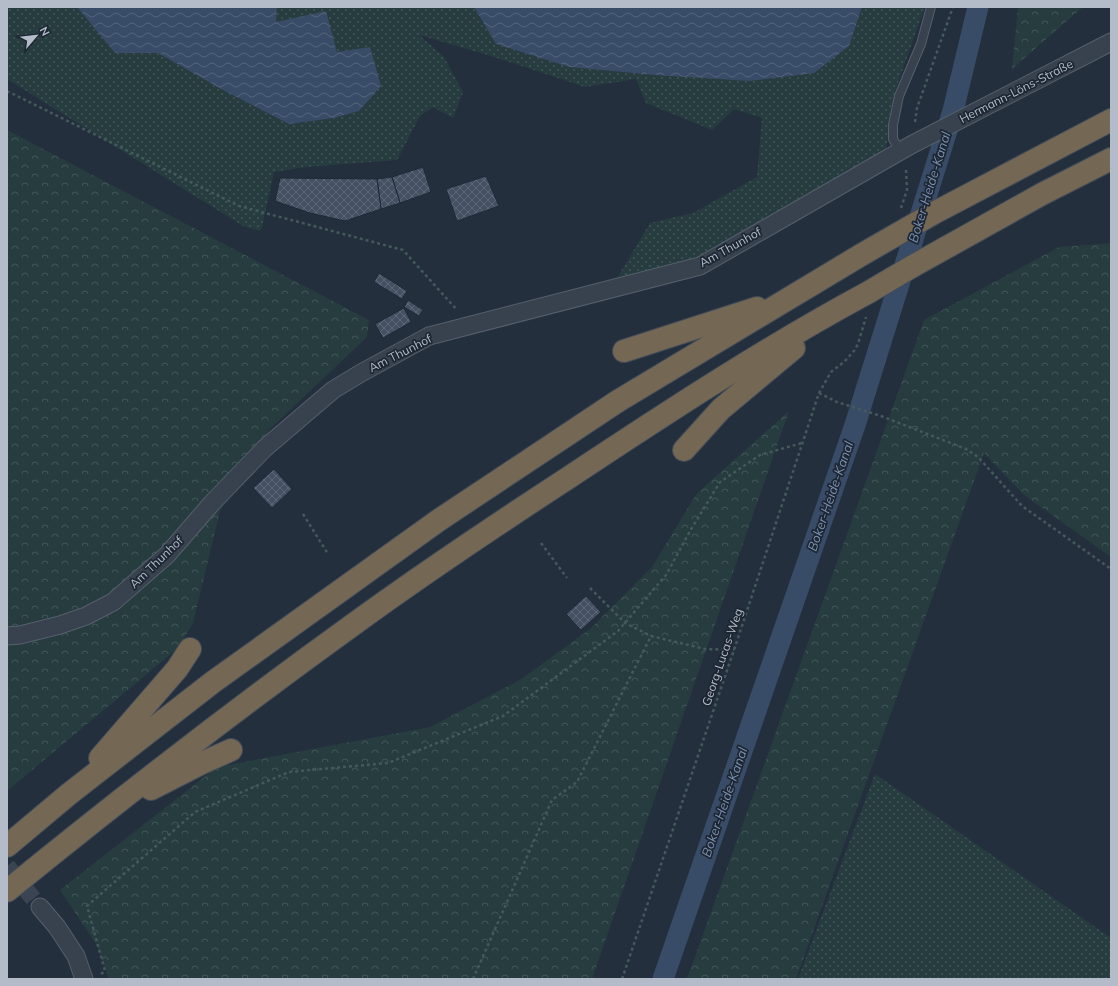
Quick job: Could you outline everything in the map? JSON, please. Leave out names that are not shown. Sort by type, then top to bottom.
[{"type":"highway","points":[[7,846],[69,794],[212,682],[438,520],[618,401],[790,297],[934,213],[1111,120]]},
{"type":"highway","points":[[7,891],[100,816],[243,706],[348,628],[466,544],[631,435],[848,303],[1042,194],[1111,160]]},
{"type":"highway","points":[[624,351],[790,297]]},
{"type":"highway","points":[[684,450],[721,409],[848,303]]},
{"type":"highway","points":[[69,794],[177,669],[190,650]]},
{"type":"highway","points":[[100,816],[202,763],[231,750]]},
{"type":"street","name":"Hermann-Löns-Straße","points":[[905,148],[1111,42]]},
{"type":"street","name":"Am Thunhof","points":[[7,636],[20,635],[60,625],[86,616],[113,602],[166,555],[212,503],[265,448],[333,390],[361,373],[430,336],[700,266],[905,148]]},
{"type":"street","points":[[40,906],[57,927],[92,977]]},
{"type":"lane","points":[[905,148],[893,139],[893,125],[899,96],[921,44],[931,7]]},
{"type":"path","points":[[905,148],[917,108],[953,7]]},
{"type":"path","points":[[7,91],[239,206],[403,250],[470,325]]},
{"type":"path","name":"Georg-Lucas-Weg","points":[[622,979],[734,650],[819,393],[832,372],[854,351]]},
{"type":"path","points":[[819,393],[837,402],[881,416],[966,449],[978,457],[1022,506],[1111,569]]},
{"type":"path","points":[[92,977],[105,971],[87,906],[195,812],[289,772],[388,763],[503,716],[618,631],[666,575],[690,531],[720,482],[760,455],[803,442]]},
{"type":"path","points":[[303,514],[328,554]]},
{"type":"path","points":[[541,543],[567,578]]},
{"type":"path","points":[[590,588],[625,623],[651,636],[705,649],[734,650]]},
{"type":"path","points":[[473,979],[552,800],[577,782],[651,636]]},
{"type":"green space","points":[[7,7],[77,7],[115,52],[158,53],[221,89],[289,124],[334,118],[359,111],[337,52],[275,22],[277,7],[474,7],[496,44],[569,67],[655,75],[849,46],[862,7],[925,7],[895,91],[886,149],[697,257],[616,280],[650,223],[693,213],[757,177],[762,118],[734,109],[712,130],[646,103],[636,79],[585,87],[488,55],[419,35],[444,57],[463,92],[453,118],[433,107],[420,116],[397,160],[306,167],[274,172],[260,231],[243,226],[7,79]]},
{"type":"green space","points":[[1018,7],[1083,7],[1012,69]]},
{"type":"green space","points":[[7,130],[369,320],[367,337],[270,429],[220,511],[193,623],[178,648],[7,791]]},
{"type":"green space","points":[[1111,243],[1111,557],[1024,495],[984,453],[796,979],[687,979],[924,320],[1059,247]]},
{"type":"green space","points":[[789,411],[592,979],[109,979],[96,944],[60,890],[217,767],[430,727],[520,680],[590,629],[652,567],[697,493]]},
{"type":"green space","points":[[875,774],[1111,938],[1111,979],[798,979]]},
{"type":"water","points":[[77,7],[277,7],[276,22],[326,11],[337,52],[370,47],[381,86],[359,111],[334,118],[289,124],[221,89],[158,53],[115,53]]},
{"type":"water","points":[[474,7],[862,7],[849,46],[814,73],[750,81],[655,75],[569,67],[496,44]]},
{"type":"building","points":[[423,167],[431,192],[400,203],[392,177]]},
{"type":"building","points":[[486,176],[499,206],[457,221],[446,189]]},
{"type":"building","points":[[392,177],[400,203],[381,209],[377,179]]},
{"type":"building","points":[[280,178],[377,179],[381,209],[345,221],[310,213],[275,201]]},
{"type":"building","points":[[379,273],[407,291],[402,299],[374,282]]},
{"type":"building","points":[[408,300],[423,310],[419,316],[404,307]]},
{"type":"building","points":[[404,308],[411,322],[383,338],[375,324]]},
{"type":"building","points":[[274,469],[292,489],[272,508],[253,488]]},
{"type":"building","points":[[586,596],[601,612],[581,630],[566,614]]},
{"type":"waterway","name":"Boker-Heide-Kanal","points":[[663,979],[855,425],[953,111],[978,7]]},
{"type":"tunnel","points":[[7,866],[40,907]]}]
